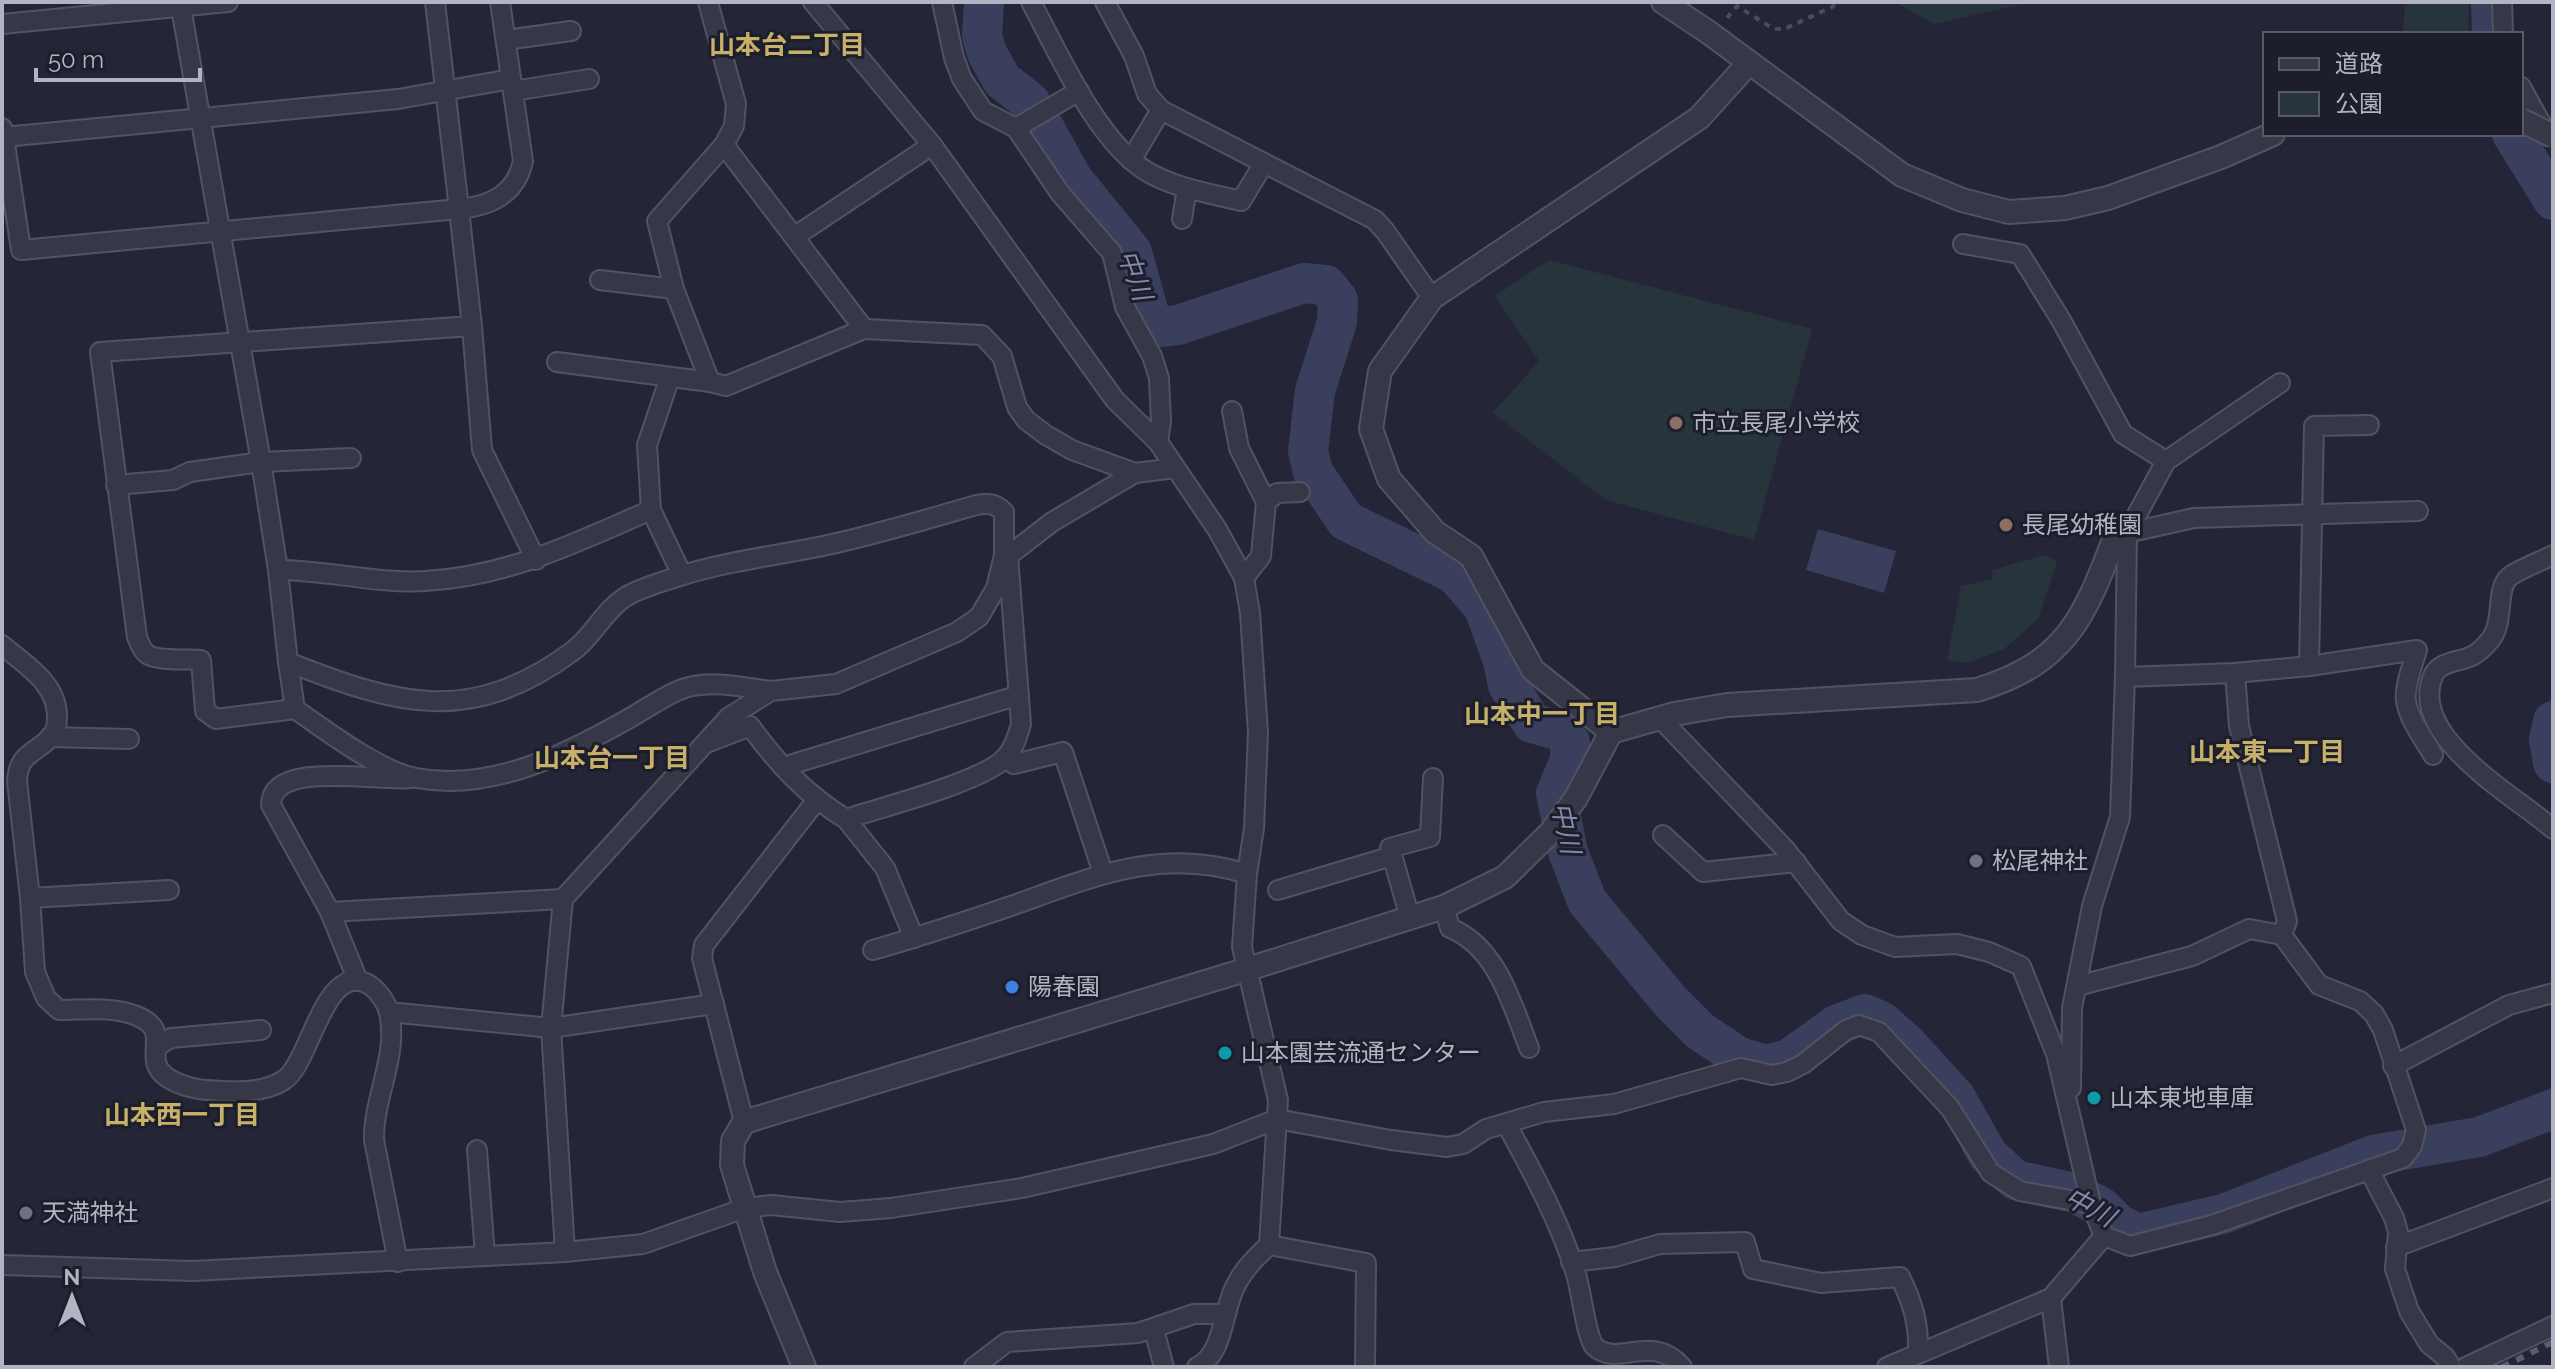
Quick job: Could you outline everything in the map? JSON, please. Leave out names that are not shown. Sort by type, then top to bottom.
[{"type":"street","points":[[2,24],[181,4],[228,2]]},
{"type":"street","points":[[435,2],[472,326],[482,450],[536,560]]},
{"type":"street","points":[[500,2],[506,40],[512,85],[523,161],[516,183],[506,194],[480,207],[21,250],[3,132],[202,118],[398,99],[447,89],[512,85],[589,79]]},
{"type":"street","points":[[708,2],[736,104],[734,126],[724,145],[657,221],[674,289],[710,382]]},
{"type":"street","points":[[813,2],[932,145],[1115,400],[1158,442],[1217,529],[1244,578],[1250,613],[1258,733],[1254,828],[1242,947],[1278,1100],[1277,1119],[1269,1245],[1251,1261],[1234,1289],[1215,1347],[1206,1363],[1197,1367]]},
{"type":"street","points":[[942,2],[954,58],[962,79],[983,111],[1016,128],[1060,193],[1112,253],[1125,307],[1152,356],[1159,378],[1161,422],[1158,442]]},
{"type":"street","points":[[1031,2],[1079,91],[1115,143],[1148,172],[1187,188],[1241,201],[1264,163]]},
{"type":"street","points":[[1105,2],[1134,56],[1147,94],[1161,110],[1375,220],[1432,298]]},
{"type":"street","points":[[1663,2],[1902,175],[1962,200],[2009,212],[2065,208],[2108,198],[2221,157],[2268,136]]},
{"type":"street","points":[[2502,2],[2503,32]]},
{"type":"street","points":[[181,4],[261,462],[295,709]]},
{"type":"street","points":[[506,40],[571,31]]},
{"type":"street","points":[[1611,732],[1533,670],[1471,556],[1435,532],[1389,479],[1371,429],[1380,371],[1432,298],[1699,118],[1748,64]]},
{"type":"street","points":[[1016,128],[1079,91]]},
{"type":"street","points":[[2523,91],[2553,145]]},
{"type":"street","points":[[1131,160],[1161,110]]},
{"type":"street","points":[[2523,121],[2553,136]]},
{"type":"street","points":[[724,145],[864,329]]},
{"type":"street","points":[[794,237],[932,145]]},
{"type":"street","points":[[1182,219],[1187,188]]},
{"type":"street","points":[[1963,244],[2020,254],[2061,320],[2123,434],[2166,461]]},
{"type":"street","points":[[600,280],[674,289]]},
{"type":"street","points":[[413,778],[372,760],[295,709],[216,719],[205,711],[201,660],[147,654],[137,637],[100,352],[472,326]]},
{"type":"street","points":[[557,362],[726,386],[864,329],[982,335],[1002,356],[1017,407],[1026,420],[1072,450],[1135,473]]},
{"type":"street","points":[[670,377],[647,445],[651,510],[682,575]]},
{"type":"street","points":[[2070,1115],[2072,1008],[2092,906],[2120,817],[2127,533],[2166,461],[2280,383]]},
{"type":"street","points":[[1232,411],[1239,448],[1266,502],[1261,556],[1244,578]]},
{"type":"street","points":[[2309,666],[2314,426],[2369,425]]},
{"type":"street","points":[[116,485],[173,480],[190,472],[261,462],[351,458]]},
{"type":"street","points":[[358,981],[330,912],[271,805],[271,794],[278,785],[306,778],[341,775],[393,781],[413,778],[445,781],[505,774],[530,767],[691,686],[771,691],[836,684],[957,632],[979,617],[992,599],[1006,555],[1052,522],[1135,473],[1175,468]]},
{"type":"street","points":[[1266,502],[1277,493],[1300,492]]},
{"type":"street","points":[[288,662],[379,694],[423,700],[472,700],[496,694],[538,676],[576,649],[624,597],[682,575],[886,532],[989,503],[1004,512],[1021,724],[1018,737],[1005,758],[980,775],[846,819]]},
{"type":"street","points":[[278,570],[390,581],[424,581],[501,571],[536,560],[651,510]]},
{"type":"street","points":[[804,1367],[765,1272],[732,1165],[733,1141],[744,1122],[1444,907],[1505,877],[1551,832],[1576,798],[1611,732],[1660,718],[1727,705],[1977,690],[2000,683],[2057,649],[2092,597],[2115,537],[2194,518],[2418,511]]},
{"type":"street","points":[[2553,555],[2509,577],[2504,585],[2498,629],[2490,641],[2472,656],[2440,667],[2434,676],[2431,696],[2438,727],[2464,759],[2553,829]]},
{"type":"street","points":[[2,645],[51,689],[57,709],[57,727],[50,737],[26,755],[18,766],[17,781],[35,972],[46,998],[59,1010],[110,1010],[139,1017],[155,1030],[158,1068],[170,1078],[189,1088],[232,1092],[276,1085],[287,1079],[296,1069],[308,1039],[335,990],[345,983],[358,981],[370,985],[389,1012],[388,1067],[374,1121],[374,1140],[398,1262]]},
{"type":"street","points":[[2125,677],[2235,673],[2417,650],[2406,702],[2433,755]]},
{"type":"street","points":[[2235,673],[2239,726],[2287,921],[2282,935]]},
{"type":"street","points":[[565,1252],[551,1028],[563,899],[729,717],[771,691]]},
{"type":"street","points":[[783,767],[1019,695]]},
{"type":"street","points":[[1660,718],[1796,862],[1841,921],[1862,935],[1895,947],[1957,944],[1989,952],[2021,966],[2056,1054],[2091,1204],[2104,1236],[2130,1246],[2212,1225],[2403,1158],[2412,1146],[2416,1130],[2383,1030],[2374,1014],[2360,1001],[2319,985],[2282,935],[2249,929],[2192,956],[2077,986]]},
{"type":"street","points":[[706,743],[750,726],[816,801],[846,819],[885,868],[914,938]]},
{"type":"street","points":[[50,737],[129,739]]},
{"type":"street","points":[[1005,758],[1014,764],[1063,752],[1103,873]]},
{"type":"street","points":[[1410,918],[1390,848],[1430,837],[1433,778]]},
{"type":"street","points":[[744,1122],[702,958],[704,945],[816,801]]},
{"type":"street","points":[[1663,835],[1703,872],[1796,862]]},
{"type":"street","points":[[1278,890],[1392,856]]},
{"type":"street","points":[[873,950],[1103,873],[1141,864],[1182,862],[1218,865],[1247,874]]},
{"type":"street","points":[[30,898],[169,890]]},
{"type":"street","points":[[330,912],[563,899]]},
{"type":"street","points":[[1444,907],[1450,928],[1467,935],[1482,948],[1503,985],[1529,1048]]},
{"type":"street","points":[[2393,1066],[2509,1005],[2553,993]]},
{"type":"street","points":[[389,1012],[551,1028],[714,1004]]},
{"type":"street","points":[[2,1265],[192,1271],[398,1262],[643,1244],[745,1208],[771,1205],[840,1212],[891,1208],[1022,1188],[1213,1144],[1277,1119],[1447,1147],[1463,1144],[1486,1129],[1544,1112],[1614,1104],[1741,1068],[1772,1075],[1787,1072],[1803,1064],[1846,1030],[1859,1025],[1879,1032],[1950,1108],[1991,1173],[2020,1191],[2091,1204]]},
{"type":"street","points":[[158,1046],[171,1038],[261,1030]]},
{"type":"street","points":[[1507,1125],[1544,1194],[1571,1262],[1593,1345],[1609,1357],[1663,1352],[1672,1355],[1682,1367]]},
{"type":"street","points":[[477,1150],[485,1256]]},
{"type":"street","points":[[2369,1170],[2398,1232],[2395,1269],[2409,1311],[2429,1344],[2445,1357],[2451,1367]]},
{"type":"street","points":[[2396,1247],[2553,1188]]},
{"type":"street","points":[[1887,1367],[2051,1298],[2104,1236]]},
{"type":"street","points":[[1571,1262],[1615,1257],[1660,1244],[1745,1242],[1753,1269],[1821,1283],[1900,1277],[1912,1300],[1919,1328],[1918,1353]]},
{"type":"street","points":[[1269,1245],[1366,1263],[1365,1367]]},
{"type":"street","points":[[2051,1298],[2059,1367]]},
{"type":"street","points":[[974,1367],[1007,1342],[1138,1333],[1194,1314],[1226,1314]]},
{"type":"street","points":[[2466,1367],[2553,1326]]},
{"type":"street","points":[[1154,1330],[1164,1367]]},
{"type":"path","points":[[1723,24],[1737,6],[1774,29],[1784,29],[1837,2]]},
{"type":"green space","points":[[1895,2],[2032,2],[1934,24]]},
{"type":"green space","points":[[2405,2],[2469,2],[2468,32],[2403,32]]},
{"type":"green space","points":[[1549,260],[1812,329],[1754,540],[1606,500],[1493,413],[1539,361],[1495,296]]},
{"type":"green space","points":[[2045,555],[2057,562],[2038,619],[2004,649],[1968,663],[1947,660],[1961,586],[1993,579],[1992,570]]},
{"type":"water","points":[[1818,529],[1896,551],[1884,593],[1806,570]]},
{"type":"waterway","name":"中川","points":[[984,2],[982,36],[987,53],[1002,80],[1030,102],[1072,178],[1132,252],[1150,317],[1159,327],[1178,325],[1304,283],[1326,285],[1338,300],[1337,322],[1315,391],[1308,451],[1313,472],[1346,521],[1455,574],[1484,608],[1508,685],[1532,723],[1561,731],[1570,742],[1570,760],[1556,793],[1568,852],[1587,901],[1670,1001],[1700,1031],[1739,1057],[1767,1065],[1789,1059],[1836,1025],[1865,1014],[1881,1021],[1908,1045],[1956,1098],[1988,1155],[2015,1180],[2075,1193],[2101,1207],[2118,1224],[2138,1234],[2223,1214],[2373,1155],[2479,1137],[2553,1109]]},
{"type":"waterway","points":[[2491,2],[2492,32]]},
{"type":"waterway","points":[[2513,136],[2553,200]]},
{"type":"waterway","points":[[2553,721],[2549,739],[2553,763]]},
{"type":"railway","points":[[2502,1367],[2553,1342]]},
{"type":"place","name":"市立長尾小学校","points":[[1676,423]]},
{"type":"place","name":"長尾幼稚園","points":[[2006,525]]},
{"type":"place","name":"松尾神社","points":[[1976,861]]},
{"type":"place","name":"陽春園","points":[[1012,987]]},
{"type":"place","name":"山本園芸流通センター","points":[[1225,1053]]},
{"type":"place","name":"山本東地車庫","points":[[2094,1098]]},
{"type":"place","name":"天満神社","points":[[26,1213]]},
{"type":"district","name":"山本台二丁目","points":[[787,45]]},
{"type":"district","name":"山本中一丁目","points":[[1542,714]]},
{"type":"district","name":"山本東一丁目","points":[[2267,752]]},
{"type":"district","name":"山本台一丁目","points":[[612,758]]},
{"type":"district","name":"山本西一丁目","points":[[182,1115]]}]
